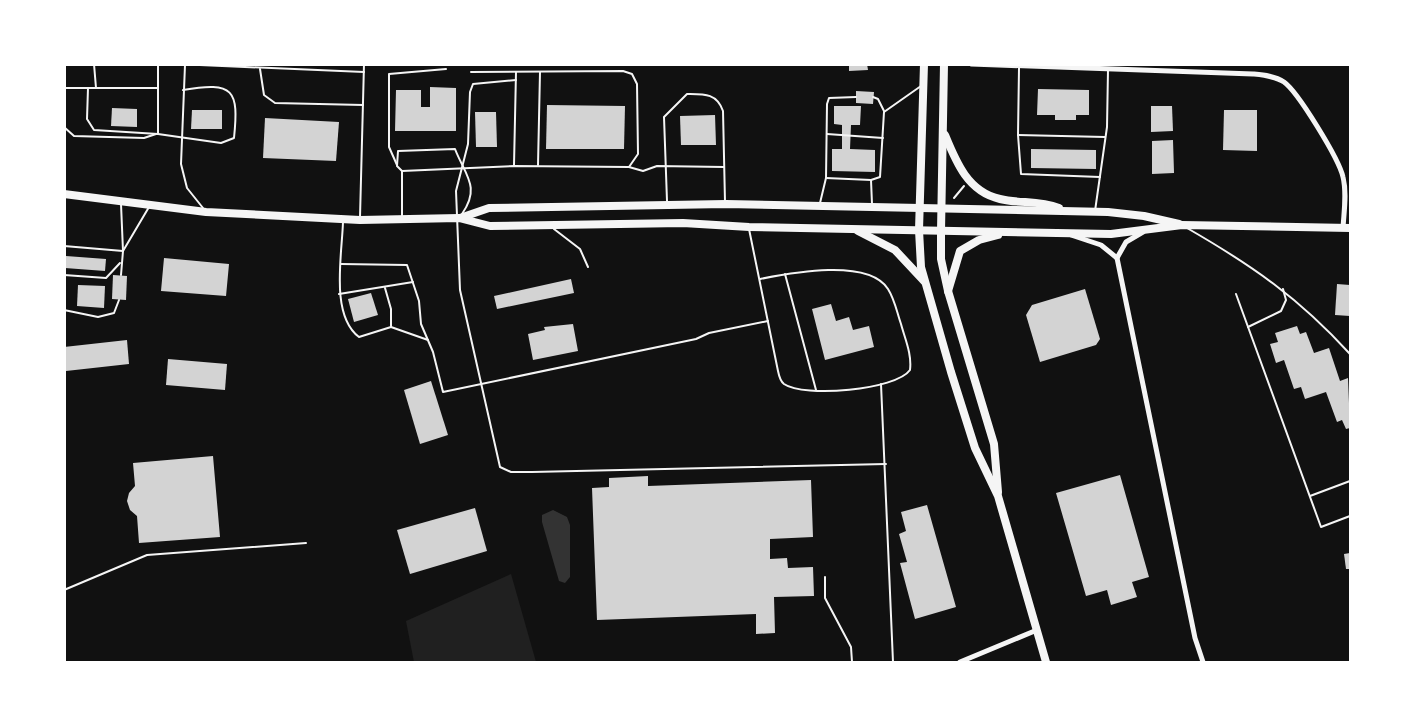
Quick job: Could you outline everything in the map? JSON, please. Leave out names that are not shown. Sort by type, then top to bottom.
[{"type":"main road","points":[[924,64],[919,208],[920,257],[924,281],[975,448],[998,496],[1046,663]]},
{"type":"main road","points":[[944,64],[941,259],[948,291],[994,444],[998,496]]},
{"type":"main road","points":[[942,130],[959,168],[977,188],[1000,199],[1041,202],[1065,211]]},
{"type":"main road","points":[[64,194],[206,212],[360,220],[459,218],[490,226],[683,223],[749,227],[1067,233],[1143,231],[1182,225],[1347,228]]},
{"type":"main road","points":[[459,218],[489,208],[726,204],[1095,212],[1143,216],[1182,225]]},
{"type":"main road","points":[[852,229],[895,250],[924,281]]},
{"type":"main road","points":[[948,291],[960,251],[979,240],[1007,232]]},
{"type":"street","points":[[972,64],[1019,68],[1052,67],[1252,74],[1283,81],[1298,98],[1341,168],[1347,228]]},
{"type":"street","points":[[1117,258],[1126,242],[1143,231]]},
{"type":"street","points":[[1067,233],[1101,245],[1117,258],[1195,638],[1203,663]]},
{"type":"street","points":[[960,663],[1037,630]]},
{"type":"lane","points":[[93,64],[96,88]]},
{"type":"lane","points":[[158,64],[158,134]]},
{"type":"lane","points":[[177,64],[364,72]]},
{"type":"lane","points":[[360,220],[364,64]]},
{"type":"lane","points":[[1162,72],[1164,64]]},
{"type":"lane","points":[[185,65],[181,164],[186,188],[206,212]]},
{"type":"lane","points":[[1019,68],[1018,135],[1021,174],[1100,177]]},
{"type":"lane","points":[[260,69],[264,95],[268,101],[363,105]]},
{"type":"lane","points":[[402,219],[402,171],[397,166],[389,147],[389,74],[446,69]]},
{"type":"lane","points":[[471,72],[623,70],[632,74],[637,84],[638,154],[629,167]]},
{"type":"lane","points":[[1095,212],[1106,137],[1108,70]]},
{"type":"lane","points":[[514,166],[516,72]]},
{"type":"lane","points":[[538,166],[540,72]]},
{"type":"lane","points":[[516,80],[473,84],[470,92],[468,144],[456,191],[459,218],[460,290],[479,383],[500,467],[511,472],[886,465]]},
{"type":"lane","points":[[884,112],[924,84]]},
{"type":"lane","points":[[64,88],[158,88]]},
{"type":"lane","points":[[88,88],[87,119],[94,129],[229,142],[234,138],[237,106],[234,95],[228,90],[183,90]]},
{"type":"lane","points":[[667,204],[664,117],[687,94],[700,94],[712,95],[720,102],[723,111],[726,204]]},
{"type":"lane","points":[[819,206],[826,178],[830,98],[856,97]]},
{"type":"lane","points":[[826,178],[871,180],[880,177],[884,112],[878,99],[873,97]]},
{"type":"lane","points":[[64,127],[74,136],[144,138],[158,134]]},
{"type":"lane","points":[[827,134],[883,138]]},
{"type":"lane","points":[[1018,135],[1106,137]]},
{"type":"lane","points":[[397,166],[398,151],[455,149],[462,168],[471,180],[470,203],[459,218]]},
{"type":"lane","points":[[402,171],[514,166],[629,167],[643,171],[657,166],[666,168],[724,167]]},
{"type":"lane","points":[[871,180],[872,207]]},
{"type":"lane","points":[[121,202],[123,251],[120,263],[121,275]]},
{"type":"lane","points":[[123,251],[150,205]]},
{"type":"lane","points":[[344,219],[339,294],[348,325],[359,337],[391,327],[429,341]]},
{"type":"lane","points":[[550,225],[580,249],[588,267]]},
{"type":"lane","points":[[1182,225],[1237,257],[1283,289],[1350,354]]},
{"type":"lane","points":[[749,227],[780,379],[792,387],[836,391],[881,384],[906,376],[911,363],[888,288],[879,279],[862,273],[801,271],[760,279]]},
{"type":"lane","points":[[64,246],[123,251]]},
{"type":"lane","points":[[64,275],[106,278],[120,263]]},
{"type":"lane","points":[[341,264],[407,265],[413,282],[421,324],[429,341],[443,392],[696,339],[709,333],[768,321]]},
{"type":"lane","points":[[784,274],[816,390]]},
{"type":"lane","points":[[339,294],[371,286],[385,288],[413,282]]},
{"type":"lane","points":[[385,288],[391,309],[391,327]]},
{"type":"lane","points":[[1248,327],[1281,311],[1286,300],[1283,289]]},
{"type":"lane","points":[[1236,294],[1321,527],[1350,516]]},
{"type":"lane","points":[[64,310],[105,317],[114,313],[119,300]]},
{"type":"lane","points":[[881,384],[893,663]]},
{"type":"lane","points":[[1310,496],[1350,481]]},
{"type":"lane","points":[[64,590],[147,555],[306,543]]},
{"type":"lane","points":[[825,577],[825,598],[851,647],[852,663]]},
{"type":"path","points":[[949,196],[955,199],[966,184]]},
{"type":"shaded area","points":[[553,510],[567,517],[570,525],[570,577],[565,583],[559,581],[542,522],[542,515]]},
{"type":"shaded area","points":[[511,574],[536,662],[414,662],[406,621]]},
{"type":"building","points":[[849,64],[867,64],[868,70],[849,71]]},
{"type":"building","points":[[430,87],[456,88],[456,131],[395,131],[396,90],[421,90],[421,107],[430,107]]},
{"type":"building","points":[[1038,89],[1089,90],[1089,115],[1076,115],[1076,120],[1055,120],[1055,115],[1037,115]]},
{"type":"building","points":[[856,91],[874,92],[873,104],[856,103]]},
{"type":"building","points":[[547,105],[625,106],[624,149],[546,149]]},
{"type":"building","points":[[834,106],[861,106],[860,125],[851,125],[850,149],[875,150],[875,172],[832,171],[832,149],[842,149],[842,125],[834,124]]},
{"type":"building","points":[[1151,106],[1172,106],[1173,131],[1151,132]]},
{"type":"building","points":[[112,108],[137,109],[137,127],[111,126]]},
{"type":"building","points":[[192,110],[222,110],[222,129],[191,129]]},
{"type":"building","points":[[1224,110],[1257,110],[1257,151],[1223,150]]},
{"type":"building","points":[[475,112],[496,112],[497,147],[476,147]]},
{"type":"building","points":[[715,115],[716,145],[681,145],[680,116]]},
{"type":"building","points":[[265,118],[339,122],[336,161],[263,158]]},
{"type":"building","points":[[1173,140],[1174,173],[1152,174],[1152,141]]},
{"type":"building","points":[[1031,149],[1096,150],[1096,169],[1031,168]]},
{"type":"building","points":[[66,256],[106,259],[105,271],[65,268]]},
{"type":"building","points":[[164,258],[229,264],[226,296],[161,291]]},
{"type":"building","points":[[113,275],[127,276],[126,300],[112,299]]},
{"type":"building","points":[[571,279],[574,293],[497,309],[494,296]]},
{"type":"building","points":[[1337,284],[1350,285],[1350,316],[1335,315]]},
{"type":"building","points":[[78,285],[105,286],[104,308],[77,306]]},
{"type":"building","points":[[1085,289],[1100,339],[1096,345],[1040,362],[1026,315],[1032,305]]},
{"type":"building","points":[[371,293],[378,315],[354,322],[348,299]]},
{"type":"building","points":[[831,304],[836,321],[849,317],[853,330],[869,326],[874,347],[825,360],[812,309]]},
{"type":"building","points":[[573,324],[578,351],[533,360],[528,334],[545,330],[544,327]]},
{"type":"building","points":[[1297,326],[1300,334],[1306,332],[1314,353],[1329,348],[1340,381],[1348,378],[1350,428],[1346,429],[1342,420],[1337,422],[1326,392],[1305,399],[1301,387],[1294,389],[1284,360],[1276,363],[1270,344],[1278,342],[1275,333]]},
{"type":"building","points":[[127,340],[129,364],[66,371],[64,347]]},
{"type":"building","points":[[168,359],[227,364],[225,390],[166,385]]},
{"type":"building","points":[[431,381],[448,435],[420,444],[404,390]]},
{"type":"building","points":[[213,456],[220,537],[139,543],[137,516],[130,510],[127,501],[129,493],[135,486],[133,463]]},
{"type":"building","points":[[1120,475],[1149,577],[1132,582],[1137,597],[1111,605],[1107,590],[1086,596],[1056,493]]},
{"type":"building","points":[[648,476],[648,486],[811,480],[813,537],[770,539],[770,559],[787,558],[788,568],[813,567],[814,596],[774,597],[775,633],[756,634],[756,614],[597,620],[592,488],[609,487],[609,478]]},
{"type":"building","points":[[927,505],[956,607],[915,619],[900,563],[907,562],[899,534],[906,531],[901,512]]},
{"type":"building","points":[[475,508],[487,551],[410,574],[397,530]]},
{"type":"building","points":[[1350,553],[1350,569],[1346,569],[1344,554]]}]
